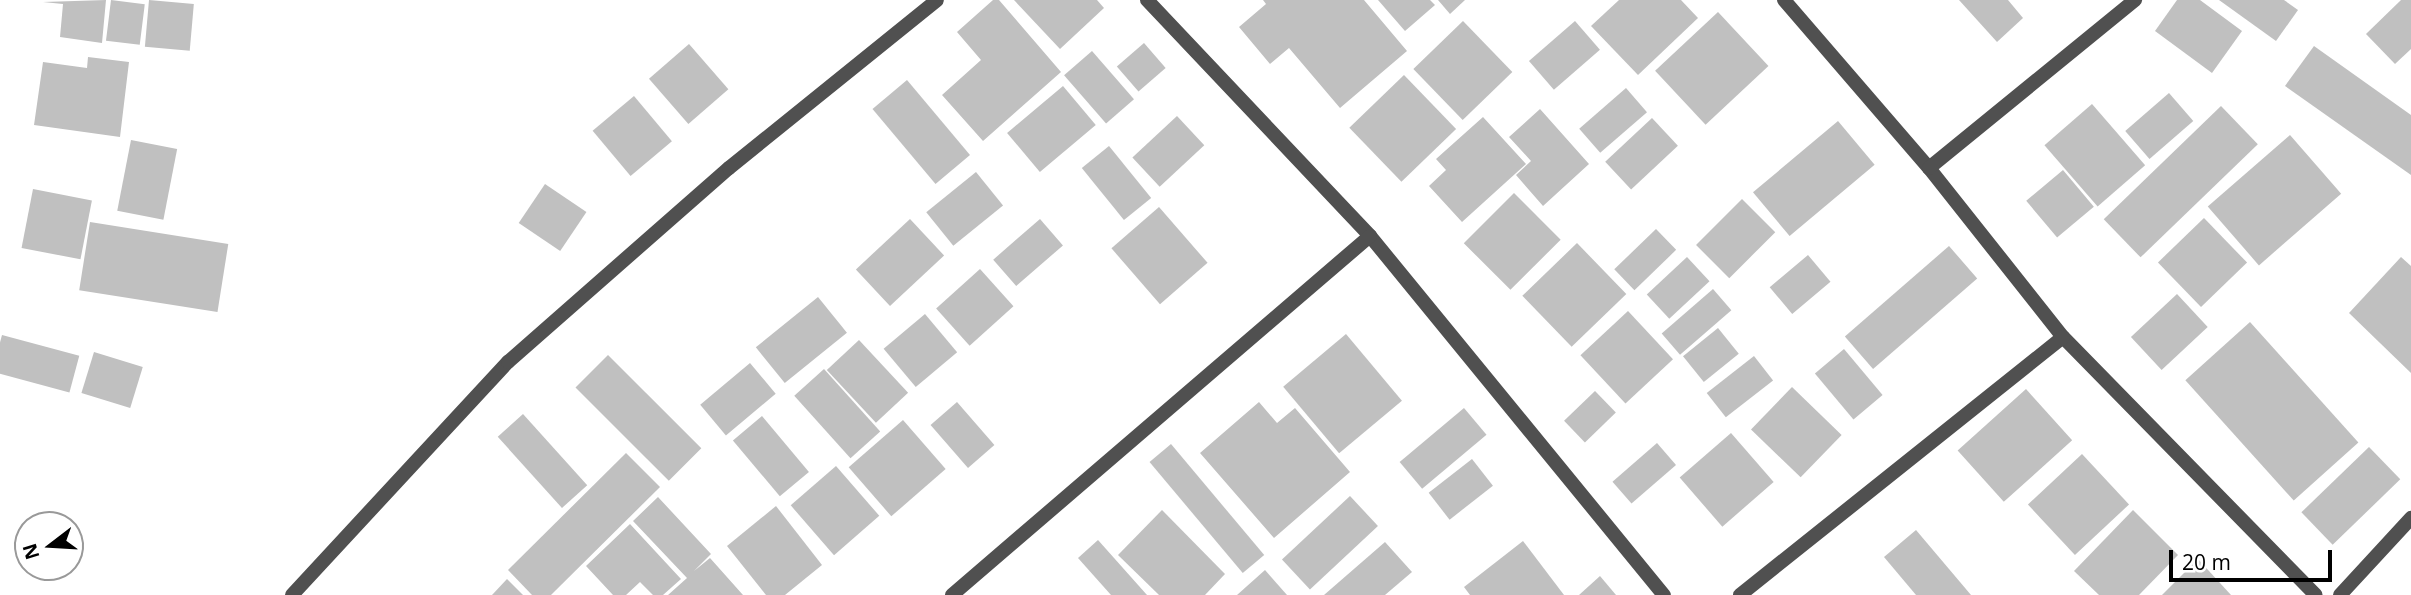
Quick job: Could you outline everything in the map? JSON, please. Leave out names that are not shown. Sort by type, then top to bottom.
[{"type":"street","points":[[292,595],[508,362],[729,168],[937,0]]},
{"type":"street","points":[[1147,0],[1370,236],[1664,595]]},
{"type":"street","points":[[1784,0],[1928,168],[2063,337],[2316,595]]},
{"type":"street","points":[[1928,168],[2135,0]]},
{"type":"street","points":[[952,595],[1370,236]]},
{"type":"street","points":[[1740,595],[2063,337]]},
{"type":"street","points":[[2340,595],[2411,518]]},
{"type":"building","points":[[106,0],[102,43],[60,37],[63,4],[43,2]]},
{"type":"building","points":[[111,0],[145,4],[140,45],[106,41]]},
{"type":"building","points":[[149,0],[194,4],[190,51],[145,47]]},
{"type":"building","points":[[993,0],[999,0],[1061,72],[983,141],[942,95],[981,60],[957,32]]},
{"type":"building","points":[[1014,0],[1097,0],[1104,8],[1060,49]]},
{"type":"building","points":[[1263,0],[1364,0],[1407,51],[1340,108],[1289,48],[1270,64],[1239,27],[1266,4]]},
{"type":"building","points":[[1378,0],[1430,0],[1435,5],[1405,31]]},
{"type":"building","points":[[1438,0],[1465,0],[1450,14]]},
{"type":"building","points":[[1619,0],[1681,0],[1698,18],[1638,75],[1591,26]]},
{"type":"building","points":[[1959,0],[2008,0],[2023,18],[1997,42]]},
{"type":"building","points":[[2177,0],[2200,0],[2242,31],[2212,73],[2155,31]]},
{"type":"building","points":[[2219,0],[2284,0],[2298,10],[2276,41]]},
{"type":"building","points":[[2401,0],[2411,0],[2411,49],[2395,64],[2366,34]]},
{"type":"building","points":[[1718,12],[1768,66],[1706,125],[1655,71]]},
{"type":"building","points":[[1463,21],[1512,72],[1463,120],[1413,69]]},
{"type":"building","points":[[1575,21],[1600,50],[1554,90],[1529,61]]},
{"type":"building","points":[[1144,43],[1166,68],[1138,92],[1117,67]]},
{"type":"building","points":[[689,44],[728,89],[688,124],[649,79]]},
{"type":"building","points":[[2314,46],[2411,115],[2411,175],[2285,86]]},
{"type":"building","points":[[1092,51],[1134,99],[1106,124],[1064,75]]},
{"type":"building","points":[[88,57],[129,62],[120,137],[34,125],[43,62],[87,68]]},
{"type":"building","points":[[1404,75],[1456,129],[1401,182],[1349,128]]},
{"type":"building","points":[[907,80],[970,155],[936,184],[873,109]]},
{"type":"building","points":[[1063,86],[1096,125],[1040,172],[1007,133]]},
{"type":"building","points":[[1626,88],[1647,112],[1600,153],[1579,129]]},
{"type":"building","points":[[2169,93],[2193,121],[2150,159],[2125,131]]},
{"type":"building","points":[[634,96],[672,141],[631,176],[593,131]]},
{"type":"building","points":[[2092,104],[2145,165],[2098,206],[2044,145]]},
{"type":"building","points":[[2221,106],[2258,144],[2141,257],[2104,219]]},
{"type":"building","points":[[1540,109],[1589,164],[1543,206],[1516,175],[1531,161],[1509,137]]},
{"type":"building","points":[[1177,116],[1204,145],[1160,187],[1132,158]]},
{"type":"building","points":[[1483,117],[1526,164],[1462,222],[1429,186],[1446,170],[1436,159]]},
{"type":"building","points":[[1652,118],[1678,146],[1631,189],[1605,162]]},
{"type":"building","points":[[1838,121],[1875,165],[1790,236],[1753,192]]},
{"type":"building","points":[[2290,135],[2341,194],[2259,265],[2208,207]]},
{"type":"building","points":[[131,140],[177,149],[163,220],[117,211]]},
{"type":"building","points":[[1109,146],[1151,198],[1124,220],[1082,168]]},
{"type":"building","points":[[2063,170],[2094,207],[2057,238],[2026,201]]},
{"type":"building","points":[[976,172],[1003,205],[953,246],[926,212]]},
{"type":"building","points":[[545,184],[586,212],[560,251],[519,223]]},
{"type":"building","points":[[33,189],[92,200],[80,259],[22,248]]},
{"type":"building","points":[[1514,193],[1561,240],[1510,290],[1464,243]]},
{"type":"building","points":[[1742,199],[1775,232],[1729,278],[1696,245]]},
{"type":"building","points":[[1159,207],[1208,263],[1160,304],[1111,248]]},
{"type":"building","points":[[2204,218],[2247,263],[2201,307],[2158,262]]},
{"type":"building","points":[[910,219],[944,256],[890,306],[856,269]]},
{"type":"building","points":[[1040,219],[1063,245],[1016,286],[993,260]]},
{"type":"building","points":[[90,222],[228,244],[217,312],[79,290]]},
{"type":"building","points":[[1656,229],[1676,250],[1634,290],[1614,269]]},
{"type":"building","points":[[1577,243],[1626,294],[1572,347],[1522,296]]},
{"type":"building","points":[[1949,246],[1977,278],[1873,369],[1845,337]]},
{"type":"building","points":[[1808,255],[1830,282],[1792,314],[1770,287]]},
{"type":"building","points":[[1687,257],[1710,281],[1669,319],[1647,295]]},
{"type":"building","points":[[2401,257],[2411,266],[2411,373],[2349,313]]},
{"type":"building","points":[[980,269],[1013,306],[970,346],[936,308]]},
{"type":"building","points":[[1713,289],[1731,310],[1680,355],[1662,334]]},
{"type":"building","points":[[2177,294],[2208,327],[2162,370],[2131,337]]},
{"type":"building","points":[[818,297],[847,333],[785,383],[756,347]]},
{"type":"building","points":[[1628,311],[1673,359],[1625,404],[1580,355]]},
{"type":"building","points":[[925,314],[957,352],[916,387],[884,349]]},
{"type":"building","points":[[2250,322],[2358,442],[2294,501],[2185,380]]},
{"type":"building","points":[[1718,328],[1739,354],[1704,382],[1683,356]]},
{"type":"building","points":[[1346,334],[1402,401],[1339,453],[1283,387]]},
{"type":"building","points":[[2,335],[79,356],[69,392],[0,374]]},
{"type":"building","points":[[859,340],[908,393],[876,423],[827,370]]},
{"type":"building","points":[[1844,349],[1883,395],[1853,419],[1815,373]]},
{"type":"building","points":[[94,352],[143,367],[130,408],[81,393]]},
{"type":"building","points":[[608,355],[701,448],[669,481],[575,388]]},
{"type":"building","points":[[1754,356],[1773,380],[1726,417],[1707,393]]},
{"type":"building","points":[[750,363],[776,394],[726,435],[700,405]]},
{"type":"building","points":[[824,369],[880,431],[850,458],[794,396]]},
{"type":"building","points":[[1792,387],[1842,435],[1801,477],[1751,429]]},
{"type":"building","points":[[2026,389],[2072,440],[2004,502],[1958,451]]},
{"type":"building","points":[[1595,391],[1616,413],[1585,442],[1564,421]]},
{"type":"building","points":[[957,402],[994,445],[968,468],[931,425]]},
{"type":"building","points":[[1259,402],[1277,423],[1295,408],[1350,472],[1274,538],[1200,453]]},
{"type":"building","points":[[1464,408],[1486,435],[1422,489],[1400,462]]},
{"type":"building","points":[[523,414],[587,485],[562,508],[498,437]]},
{"type":"building","points":[[762,416],[809,472],[780,496],[733,440]]},
{"type":"building","points":[[903,420],[946,469],[891,516],[849,467]]},
{"type":"building","points":[[1731,433],[1774,482],[1722,527],[1680,478]]},
{"type":"building","points":[[1657,443],[1676,465],[1631,504],[1612,482]]},
{"type":"building","points":[[1171,444],[1264,555],[1243,573],[1150,462]]},
{"type":"building","points":[[2369,447],[2400,479],[2333,545],[2301,512]]},
{"type":"building","points":[[626,453],[660,487],[551,595],[532,595],[508,570]]},
{"type":"building","points":[[2082,454],[2129,504],[2075,555],[2028,504]]},
{"type":"building","points":[[1472,459],[1493,486],[1450,520],[1429,493]]},
{"type":"building","points":[[836,466],[879,516],[834,555],[791,505]]},
{"type":"building","points":[[1350,496],[1378,526],[1310,589],[1282,559]]},
{"type":"building","points":[[658,497],[711,554],[694,571],[710,558],[743,595],[668,595],[687,578],[633,521]]},
{"type":"building","points":[[776,506],[822,565],[785,595],[766,595],[727,546]]},
{"type":"building","points":[[1162,510],[1225,574],[1205,595],[1159,595],[1118,555]]},
{"type":"building","points":[[2133,510],[2178,555],[2139,595],[2099,595],[2074,571]]},
{"type":"building","points":[[630,524],[681,579],[663,595],[653,595],[640,582],[626,595],[613,595],[586,566]]},
{"type":"building","points":[[1916,530],[1971,595],[1916,595],[1884,557]]},
{"type":"building","points":[[1098,540],[1147,595],[1111,595],[1078,558]]},
{"type":"building","points":[[1523,541],[1564,595],[1470,595],[1464,587]]},
{"type":"building","points":[[1385,542],[1412,572],[1385,595],[1324,595]]},
{"type":"building","points":[[2198,559],[2231,595],[2162,595]]},
{"type":"building","points":[[1265,570],[1287,595],[1237,595]]},
{"type":"building","points":[[1600,576],[1616,595],[1579,595]]},
{"type":"building","points":[[507,579],[523,595],[492,595]]}]
